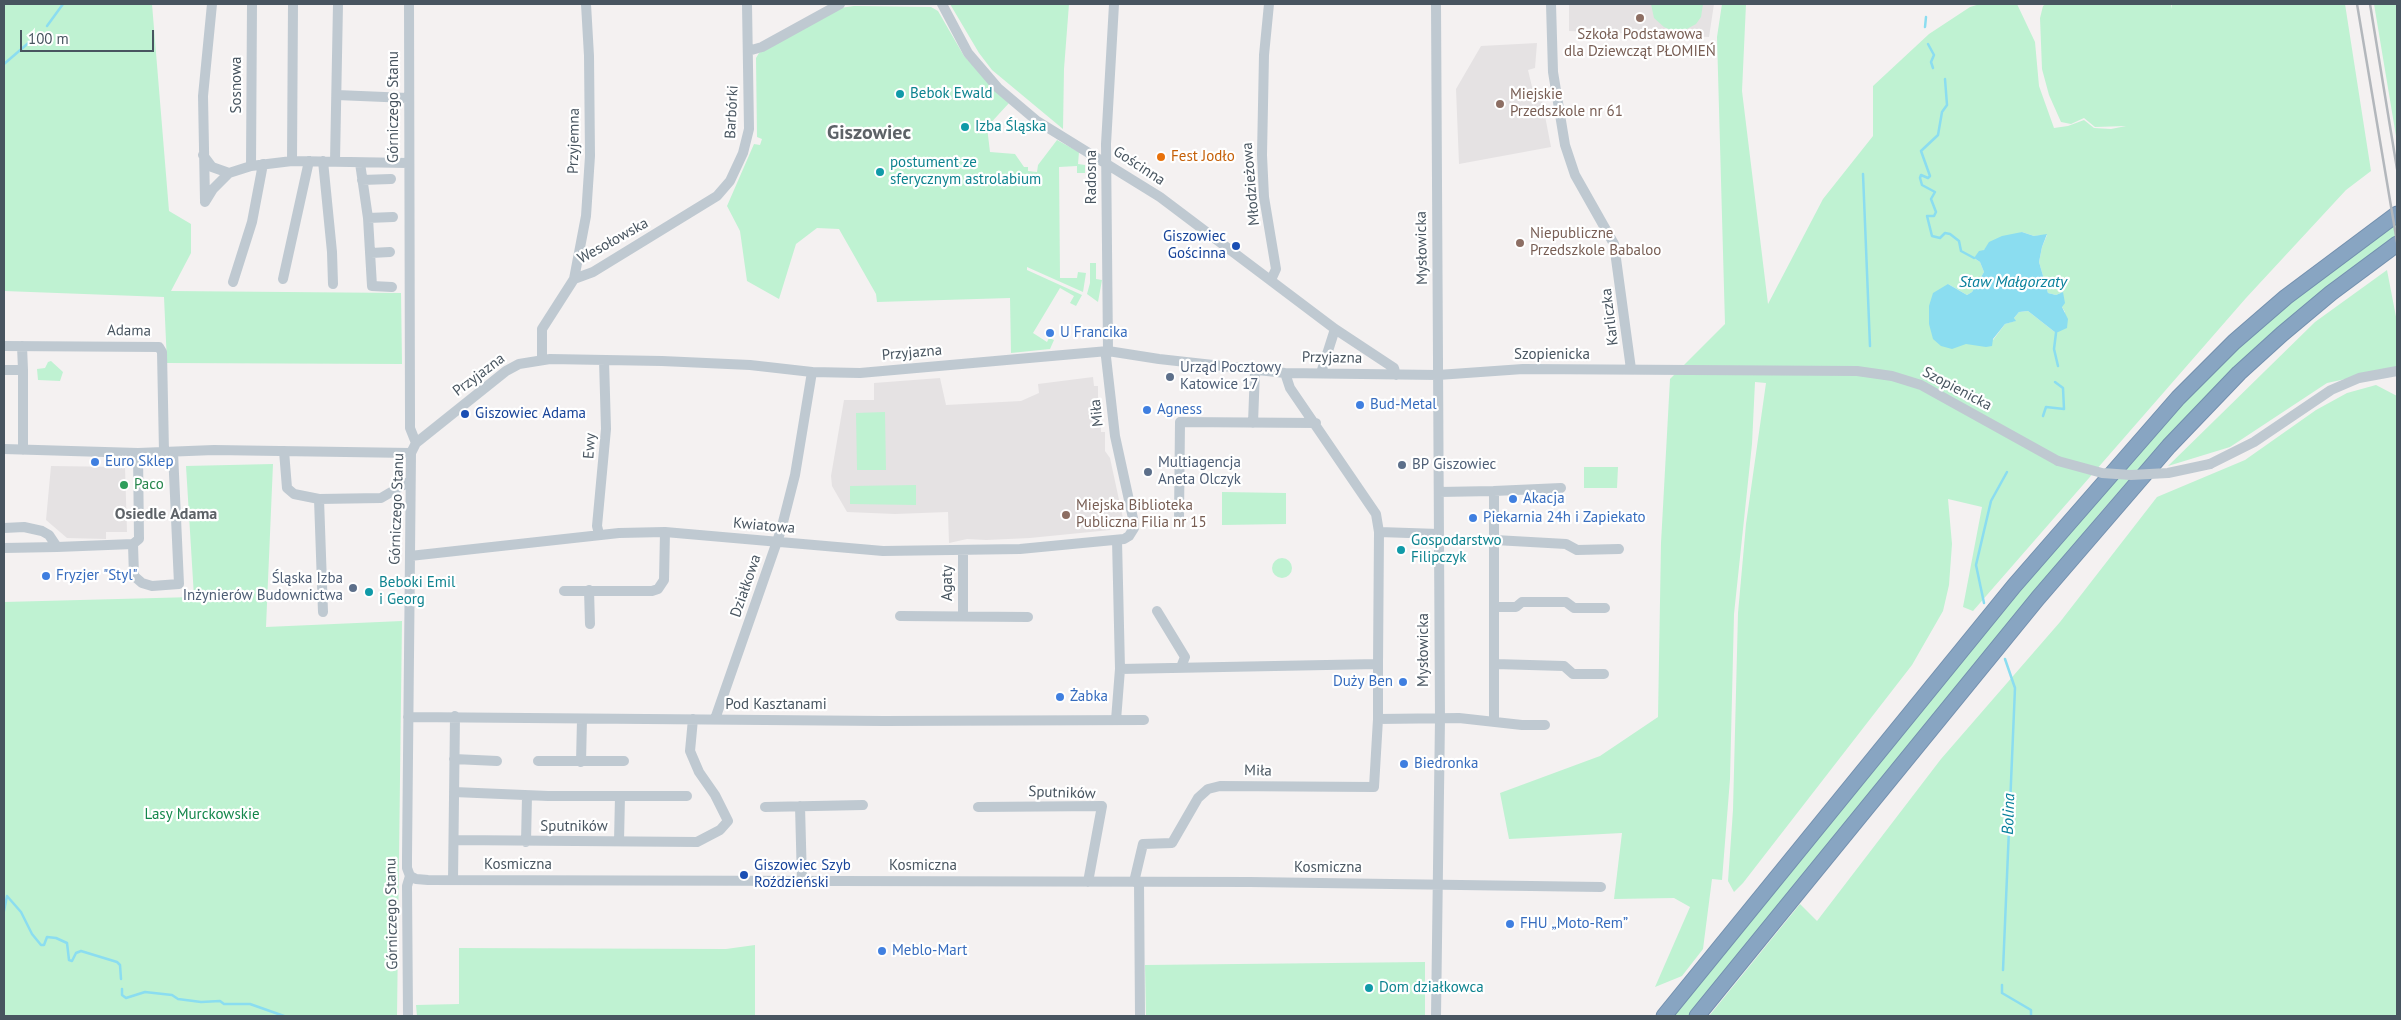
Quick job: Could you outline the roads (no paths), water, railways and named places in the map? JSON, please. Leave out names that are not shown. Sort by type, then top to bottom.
[{"type":"highway","points":[[1664,1016],[2014,586],[2178,398],[2234,342],[2286,297],[2397,214]]},
{"type":"highway","points":[[1697,1016],[2038,598],[2169,446],[2239,373],[2282,334],[2331,293],[2397,244]]},
{"type":"street","name":"Sosnowa","points":[[212,4],[204,96],[203,154],[205,202],[213,189],[229,173],[251,166],[292,161],[408,163]]},
{"type":"street","name":"Sosnowa","points":[[251,166],[252,4]]},
{"type":"street","points":[[292,161],[293,4]]},
{"type":"street","points":[[335,162],[338,4]]},
{"type":"street","name":"Górniczego Stanu","points":[[408,1016],[407,886],[410,876],[406,857],[410,481],[413,448],[410,423],[409,4]]},
{"type":"street","name":"Przyjemna","points":[[574,278],[586,216],[590,156],[589,56],[586,4]]},
{"type":"street","name":"Barbórki","points":[[717,196],[730,181],[748,141],[750,113],[747,4]]},
{"type":"street","points":[[748,52],[762,47],[840,4]]},
{"type":"street","name":"Gościnna","points":[[942,4],[968,53],[998,88],[1037,121],[1160,197],[1271,280]]},
{"type":"street","name":"Radosna","points":[[1108,351],[1106,163],[1114,4]]},
{"type":"street","name":"Młodzieżowa","points":[[1268,4],[1264,55],[1262,155],[1264,197],[1276,269],[1271,280]]},
{"type":"street","name":"Mysłowicka","points":[[1436,4],[1440,718],[1436,884],[1436,1016]]},
{"type":"street","name":"Karliczka","points":[[1551,4],[1553,72],[1566,144],[1575,175],[1614,244],[1631,370]]},
{"type":"street","points":[[337,95],[408,98]]},
{"type":"street","points":[[203,154],[206,163],[212,168],[229,173]]},
{"type":"street","points":[[283,278],[309,161]]},
{"type":"street","points":[[323,161],[332,252],[333,284]]},
{"type":"street","points":[[360,163],[368,218],[372,286],[392,287]]},
{"type":"street","points":[[233,282],[252,222],[263,164]]},
{"type":"street","points":[[362,180],[391,178]]},
{"type":"street","name":"Wesołowska","points":[[542,360],[542,329],[574,278],[594,272],[717,196]]},
{"type":"street","points":[[368,218],[393,217]]},
{"type":"street","points":[[371,253],[390,252]]},
{"type":"street","points":[[1271,280],[1335,329],[1394,368],[1396,375]]},
{"type":"street","points":[[1321,373],[1335,329]]},
{"type":"street","name":"Adama","points":[[4,346],[159,347],[162,352],[179,584],[152,586],[142,583],[134,576],[133,544],[139,539],[138,453]]},
{"type":"street","points":[[22,346],[23,450]]},
{"type":"street","name":"Przyjazna","points":[[413,448],[506,372],[519,364],[542,360],[718,363],[812,372],[874,372],[1108,351],[1255,370],[1438,375]]},
{"type":"street","name":"Miła","points":[[1108,351],[1106,357],[1115,436],[1134,522],[1134,528],[1129,536],[1117,540]]},
{"type":"street","name":"Ewy","points":[[599,534],[597,526],[606,429],[604,360]]},
{"type":"street","name":"Szopienicka","points":[[1438,375],[1523,369],[1857,371],[1906,380],[1939,394],[2058,461],[2102,473],[2131,476],[2168,473],[2210,464],[2254,442],[2331,390],[2359,378],[2397,372]]},
{"type":"street","points":[[4,370],[23,370]]},
{"type":"street","points":[[1254,423],[1255,370]]},
{"type":"street","name":"Działkowa","points":[[715,719],[777,542],[795,475],[812,372]]},
{"type":"street","name":"Miła","points":[[1136,882],[1143,844],[1172,843],[1198,798],[1213,787],[1374,787],[1378,719],[1379,532],[1376,514],[1316,423],[1290,388],[1285,372]]},
{"type":"street","points":[[1179,519],[1180,422],[1316,423]]},
{"type":"street","points":[[4,449],[138,453],[413,448]]},
{"type":"street","points":[[284,451],[287,488],[289,492],[319,498],[381,498],[389,495],[406,481],[410,481]]},
{"type":"street","points":[[1439,492],[1561,488]]},
{"type":"street","points":[[1494,491],[1494,721]]},
{"type":"street","points":[[319,498],[323,612]]},
{"type":"street","points":[[4,528],[24,527],[42,531],[49,535],[58,547]]},
{"type":"street","points":[[564,592],[589,590],[652,591],[658,589],[664,580],[666,532]]},
{"type":"street","name":"Kwiatowa","points":[[410,556],[599,534],[666,532],[883,551],[1020,549],[1117,540]]},
{"type":"street","points":[[1379,532],[1439,534]]},
{"type":"street","points":[[1116,720],[1120,669],[1117,540]]},
{"type":"street","points":[[1495,540],[1566,544],[1577,550],[1619,549]]},
{"type":"street","points":[[4,548],[133,544]]},
{"type":"street","name":"Agaty","points":[[963,550],[964,616]]},
{"type":"street","points":[[589,590],[590,624]]},
{"type":"street","points":[[1495,607],[1516,607],[1522,602],[1566,602],[1574,608],[1605,608]]},
{"type":"street","points":[[1158,610],[1185,657],[1181,667]]},
{"type":"street","name":"Agaty","points":[[900,616],[1028,617]]},
{"type":"street","points":[[1120,669],[1378,664]]},
{"type":"street","points":[[1495,664],[1564,666],[1573,674],[1604,674]]},
{"type":"street","points":[[453,880],[455,716]]},
{"type":"street","name":"Pod Kasztanami","points":[[408,717],[1144,720]]},
{"type":"street","points":[[1378,719],[1440,718],[1494,721],[1522,725],[1546,725]]},
{"type":"street","points":[[581,762],[582,719]]},
{"type":"street","name":"Sputników","points":[[454,840],[697,842],[720,830],[728,821],[692,759],[690,742],[694,719]]},
{"type":"street","points":[[454,759],[497,761]]},
{"type":"street","points":[[538,762],[624,762]]},
{"type":"street","points":[[454,792],[527,796],[687,796]]},
{"type":"street","points":[[526,842],[527,796]]},
{"type":"street","points":[[619,841],[620,796]]},
{"type":"street","points":[[765,807],[863,805]]},
{"type":"street","points":[[800,806],[802,881]]},
{"type":"street","name":"Sputników","points":[[978,807],[1102,806],[1088,882]]},
{"type":"street","name":"Kosmiczna","points":[[410,876],[416,879],[453,880],[1436,884]]},
{"type":"street","points":[[1136,882],[1140,1016]]},
{"type":"street","points":[[1436,884],[1531,888],[1601,887]]},
{"type":"water","name":"Staw Małgorzaty","points":[[2022,232],[2034,236],[2047,234],[2039,262],[2048,293],[2056,295],[2063,292],[2065,303],[2062,307],[2068,319],[2067,328],[2056,333],[2028,311],[2019,312],[2014,318],[2016,321],[2005,324],[1993,339],[1992,346],[1966,344],[1952,349],[1941,346],[1933,339],[1929,324],[1929,306],[1933,293],[1948,284],[1967,295],[1972,292],[1984,272],[1980,262],[1974,258],[1979,251],[1984,250],[1989,242],[2002,236]]},
{"type":"waterway","points":[[47,26],[63,4]]},
{"type":"waterway","name":"Bolina","points":[[1925,27],[1926,17]]},
{"type":"waterway","points":[[4,64],[40,33]]},
{"type":"waterway","name":"Bolina","points":[[1928,44],[1934,55],[1931,62],[1933,68]]},
{"type":"waterway","name":"Bolina","points":[[1945,79],[1947,105],[1942,112],[1938,135],[1921,151],[1930,176],[1928,178],[1921,175],[1920,178],[1922,185],[1935,192],[1931,199],[1936,212],[1934,216],[1927,216],[1932,236],[1940,238],[1945,233],[1950,234],[1959,241],[1961,251],[1974,258]]},
{"type":"waterway","points":[[1863,174],[1870,346]]},
{"type":"waterway","name":"Bolina","points":[[2056,333],[2054,349],[2058,366]]},
{"type":"waterway","name":"Bolina","points":[[2043,416],[2046,407],[2064,409],[2063,388],[2055,382]]},
{"type":"waterway","name":"Bolina","points":[[1984,603],[1976,565],[1991,501],[2007,472]]},
{"type":"waterway","name":"Bolina","points":[[2003,970],[2015,688],[2005,659]]},
{"type":"waterway","points":[[4,911],[7,896],[21,912],[32,934],[41,945],[44,945],[47,937],[56,938],[67,943],[69,960],[72,961],[76,953],[81,951],[117,962],[120,965],[121,979]]},
{"type":"waterway","name":"Bolina","points":[[2002,985],[2002,993],[2031,1010],[2031,1016]]},
{"type":"waterway","points":[[122,989],[122,995],[126,998],[145,992],[172,995],[178,999],[201,1002],[220,1001],[224,1004],[250,1004],[284,1016]]},
{"type":"railway","points":[[2357,4],[2397,242]]},
{"type":"railway","points":[[2370,4],[2397,169]]},
{"type":"place","name":"Szkoła Podstawowa dla Dziewcząt PŁOMIEŃ","points":[[1640,18]]},
{"type":"place","name":"Bebok Ewald","points":[[900,94]]},
{"type":"place","name":"Miejskie Przedszkole nr 61","points":[[1500,104]]},
{"type":"place","name":"Izba Śląska","points":[[965,127]]},
{"type":"place","name":"Fest Jodło","points":[[1161,157]]},
{"type":"place","name":"postument ze sferycznym astrolabium","points":[[880,172]]},
{"type":"place","name":"Niepubliczne Przedszkole Babaloo","points":[[1520,243]]},
{"type":"place","name":"Giszowiec Gościnna","points":[[1236,246]]},
{"type":"place","name":"U Francika","points":[[1050,333]]},
{"type":"place","name":"Urząd Pocztowy Katowice 17","points":[[1170,377]]},
{"type":"place","name":"Bud-Metal","points":[[1360,405]]},
{"type":"place","name":"Agness","points":[[1147,410]]},
{"type":"place","name":"Giszowiec Adama","points":[[465,414]]},
{"type":"place","name":"Euro Sklep","points":[[95,462]]},
{"type":"place","name":"BP Giszowiec","points":[[1402,465]]},
{"type":"place","name":"Multiagencja Aneta Olczyk","points":[[1148,472]]},
{"type":"place","name":"Paco","points":[[124,485]]},
{"type":"place","name":"Akacja","points":[[1513,499]]},
{"type":"place","name":"Miejska Biblioteka Publiczna Filia nr 15","points":[[1066,515]]},
{"type":"place","name":"Piekarnia 24h i Zapiekato","points":[[1473,518]]},
{"type":"place","name":"Gospodarstwo Filipczyk","points":[[1401,550]]},
{"type":"place","name":"Fryzjer \"Styl\"","points":[[46,576]]},
{"type":"place","name":"Śląska Izba Inżynierów Budownictwa","points":[[353,588]]},
{"type":"place","name":"Beboki Emil i Georg","points":[[369,592]]},
{"type":"place","name":"Duży Ben","points":[[1403,682]]},
{"type":"place","name":"Żabka","points":[[1060,697]]},
{"type":"place","name":"Biedronka","points":[[1404,764]]},
{"type":"place","name":"Giszowiec Szyb Roździeński","points":[[744,875]]},
{"type":"place","name":"FHU „Moto-Rem”","points":[[1510,924]]},
{"type":"place","name":"Meblo-Mart","points":[[882,951]]},
{"type":"place","name":"Dom działkowca","points":[[1369,988]]},
{"type":"district","name":"Giszowiec","points":[[869,133]]},
{"type":"district","name":"Osiedle Adama","points":[[166,514]]},
{"type":"park label","name":"Lasy Murckowskie","points":[[202,815]]}]
